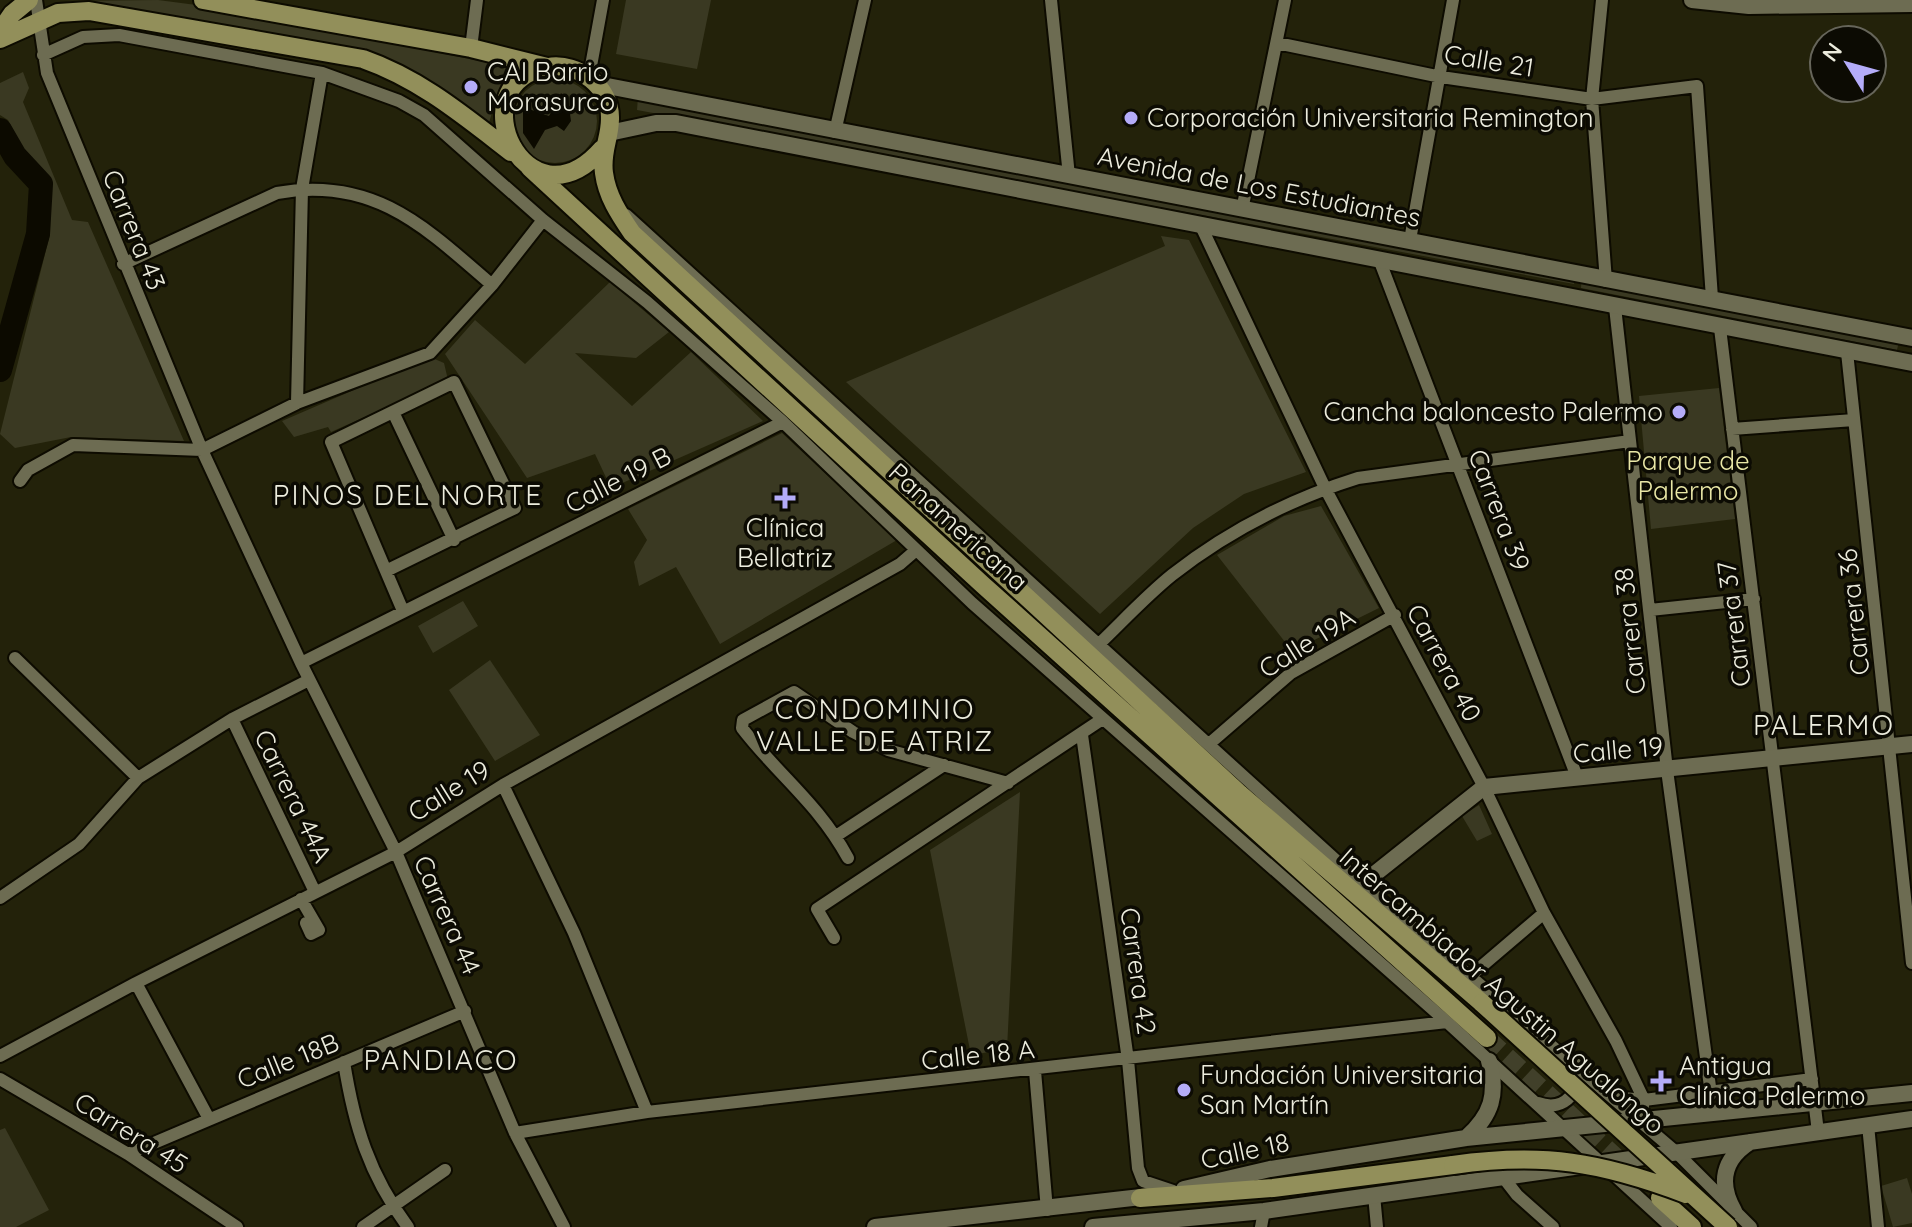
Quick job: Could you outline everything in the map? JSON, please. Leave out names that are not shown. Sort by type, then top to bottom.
[{"type":"main road","points":[[0,31],[12,14],[29,0]]},
{"type":"main road","points":[[203,0],[471,48],[547,67],[576,70],[593,80],[609,107],[606,141],[591,162],[559,175],[521,160],[503,126],[504,110],[519,82],[547,67]]},
{"type":"main road","points":[[1692,0],[1749,6],[1912,4]]},
{"type":"main road","name":"Panamericana","points":[[0,39],[58,13],[89,11],[363,59],[396,71],[430,90],[521,160],[653,296],[983,585],[1359,923]]},
{"type":"main road","name":"Avenida de Los Estudiantes","points":[[593,80],[835,132],[1908,337]]},
{"type":"main road","name":"Avenida de Los Estudiantes","points":[[606,141],[656,123],[676,123],[1912,363]]},
{"type":"main road","name":"Intercambiador Agustin Agualongo","points":[[606,141],[604,175],[613,205],[632,233],[893,468],[1240,794],[1482,1003],[1696,1198],[1731,1219]]},
{"type":"main road","points":[[1547,294],[1538,281],[1543,272],[1550,270]]},
{"type":"main road","points":[[1892,359],[1910,353],[1908,337]]},
{"type":"main road","name":"Calle 19","points":[[1484,787],[1912,744]]},
{"type":"main road","points":[[1362,884],[1484,787]]},
{"type":"main road","name":"Intercambiador Agustin Agualongo","points":[[1359,923],[1487,1038]]},
{"type":"main road","points":[[1466,1138],[1482,1124],[1493,1104],[1495,1082],[1489,1061]]},
{"type":"main road","name":"Calle 18","points":[[875,1227],[1140,1198],[1270,1169],[1466,1138],[1640,1123],[1912,1093]]},
{"type":"main road","points":[[1093,1227],[1262,1219],[1374,1195],[1912,1119]]},
{"type":"main road","points":[[1731,1219],[1723,1180],[1727,1164],[1737,1150],[1752,1141]]},
{"type":"main road","points":[[1140,1198],[1273,1188],[1503,1157],[1555,1158],[1605,1167],[1696,1198]]},
{"type":"main road","points":[[1660,1198],[1692,1227]]},
{"type":"street","name":"Carrera 43","points":[[36,0],[47,73],[202,450]]},
{"type":"street","points":[[471,48],[477,0]]},
{"type":"street","points":[[593,80],[603,0]]},
{"type":"street","points":[[835,132],[865,0]]},
{"type":"street","points":[[1051,0],[1069,176]]},
{"type":"street","points":[[1242,210],[1285,0]]},
{"type":"street","points":[[1410,240],[1453,0]]},
{"type":"street","points":[[1602,0],[1592,99],[1606,281]]},
{"type":"street","points":[[212,54],[215,34]]},
{"type":"street","points":[[43,55],[83,37],[119,35],[322,73],[399,101],[424,115],[543,220],[653,296],[915,551],[1101,720],[1447,1022],[1671,1227]]},
{"type":"street","name":"Calle 21","points":[[1277,43],[1441,77],[1592,99],[1697,86],[1712,298]]},
{"type":"street","points":[[297,403],[302,189],[322,73]]},
{"type":"street","points":[[123,264],[277,193],[302,189],[371,197],[428,230],[492,285]]},
{"type":"street","points":[[20,481],[28,470],[73,445],[202,450],[297,403],[430,353],[492,285],[543,220]]},
{"type":"street","name":"Carrera 40","points":[[1200,224],[1325,488],[1395,615],[1484,787],[1544,913],[1616,1041],[1644,1100]]},
{"type":"street","name":"Carrera 39","points":[[1379,259],[1577,777]]},
{"type":"street","name":"Carrera 38","points":[[1615,307],[1667,770],[1711,1094]]},
{"type":"street","name":"Carrera 37","points":[[1720,328],[1818,1132]]},
{"type":"street","name":"Carrera 36","points":[[1847,352],[1912,963]]},
{"type":"street","points":[[386,571],[515,508],[454,382],[331,442],[403,611]]},
{"type":"street","points":[[393,412],[454,540]]},
{"type":"street","points":[[1732,429],[1854,420]]},
{"type":"street","name":"Calle 19 B","points":[[301,663],[783,422]]},
{"type":"street","points":[[1099,644],[1171,576],[1205,552],[1270,512],[1325,488],[1358,478],[1630,441]]},
{"type":"street","name":"Carrera 44","points":[[202,450],[309,680],[396,852],[515,1133],[564,1227]]},
{"type":"street","points":[[893,468],[1099,644],[1362,884],[1676,1152],[1731,1219],[1751,1227]]},
{"type":"street","name":"Calle 19","points":[[0,1056],[136,983],[396,852],[503,785],[886,571],[915,551]]},
{"type":"street","points":[[972,603],[983,585]]},
{"type":"street","points":[[1650,610],[1754,599]]},
{"type":"street","name":"Calle 19A","points":[[1209,744],[1291,673],[1395,615]]},
{"type":"street","points":[[15,658],[138,778]]},
{"type":"street","points":[[0,898],[79,844],[138,778],[232,719],[309,680]]},
{"type":"street","points":[[848,858],[836,836],[801,789],[767,761],[742,728],[743,720],[794,692],[853,732],[888,750],[1008,783]]},
{"type":"street","name":"Carrera 44A","points":[[232,719],[315,892]]},
{"type":"street","points":[[834,938],[817,909],[1101,720]]},
{"type":"street","name":"Carrera 42","points":[[1082,735],[1128,1060],[1138,1168],[1143,1181],[1173,1191]]},
{"type":"street","points":[[836,836],[944,765]]},
{"type":"street","points":[[503,785],[574,933],[647,1112]]},
{"type":"street","points":[[301,899],[319,930],[311,934],[306,923]]},
{"type":"street","points":[[1469,977],[1544,913]]},
{"type":"street","points":[[136,983],[208,1117]]},
{"type":"street","name":"Calle 18B","points":[[128,1154],[208,1117],[465,1011]]},
{"type":"street","name":"Calle 18 A","points":[[515,1133],[647,1112],[1035,1071],[1447,1022]]},
{"type":"street","points":[[344,1062],[354,1124],[392,1206],[408,1227]]},
{"type":"street","points":[[1535,1102],[1547,1106],[1570,1098],[1579,1075],[1576,1064]]},
{"type":"street","points":[[1035,1071],[1047,1210]]},
{"type":"street","name":"Carrera 45","points":[[0,1079],[128,1154],[237,1227]]},
{"type":"street","points":[[1612,1096],[1644,1100],[1812,1079]]},
{"type":"street","points":[[1640,1123],[1644,1100]]},
{"type":"street","points":[[1868,1125],[1878,1227]]},
{"type":"street","points":[[363,1227],[445,1170]]},
{"type":"street","points":[[1503,1177],[1553,1227]]},
{"type":"street","points":[[1374,1195],[1377,1227]]},
{"type":"street","points":[[1100,1203],[1103,1226]]},
{"type":"green space","points":[[158,0],[204,6],[520,69],[501,83],[488,126],[419,76],[373,53],[66,1]]},
{"type":"green space","points":[[626,0],[711,0],[697,69],[616,54]]},
{"type":"green space","points":[[23,72],[29,88],[23,102],[72,220],[88,222],[184,441],[71,437],[15,448],[0,434],[50,234],[51,180],[22,147],[8,120],[0,115],[0,83]]},
{"type":"green space","points":[[555,79],[571,82],[585,91],[594,105],[597,121],[594,137],[585,151],[571,160],[555,163],[539,160],[525,151],[516,137],[513,121],[516,105],[525,91],[539,82]]},
{"type":"green space","points":[[638,97],[1576,271],[1574,284],[637,110]]},
{"type":"green space","points":[[1161,236],[1189,240],[1306,472],[1244,494],[1193,528],[1100,614],[846,382],[1165,246]]},
{"type":"green space","points":[[1582,272],[1900,337],[1897,350],[1581,288]]},
{"type":"green space","points":[[610,282],[669,332],[636,358],[575,353],[632,406],[691,352],[763,421],[611,488],[595,454],[527,478],[445,354],[475,320],[525,364]]},
{"type":"green space","points":[[430,357],[444,363],[448,380],[331,432],[328,427],[294,437],[282,421]]},
{"type":"green space","name":"Parque de Palermo","points":[[1719,388],[1735,519],[1651,529],[1639,396]]},
{"type":"green space","points":[[782,433],[897,540],[720,644],[676,567],[639,586],[634,562],[647,540],[628,509]]},
{"type":"green space","points":[[1321,506],[1379,608],[1292,651],[1217,555],[1284,516]]},
{"type":"green space","points":[[463,601],[478,626],[433,653],[418,626]]},
{"type":"green space","points":[[490,660],[540,735],[495,761],[449,690]]},
{"type":"green space","points":[[1020,792],[1007,1049],[971,1055],[930,850]]},
{"type":"green space","points":[[1479,805],[1492,834],[1477,841],[1462,816]]},
{"type":"green space","points":[[5,1128],[49,1210],[16,1227],[0,1227],[0,1130]]},
{"type":"green space","points":[[1907,1178],[1912,1194],[1912,1223],[1893,1227],[1881,1186]]},
{"type":"shaded area","points":[[561,93],[568,100],[571,121],[564,131],[557,126],[545,130],[534,149],[523,133],[523,107],[549,116]]},
{"type":"waterway","points":[[0,130],[15,156],[41,184],[38,234],[0,370]]},
{"type":"tunnel","points":[[1487,1038],[1629,1169]]},
{"type":"place","name":"CAI Barrio Morasurco","points":[[471,87]]},
{"type":"place","name":"Corporación Universitaria Remington","points":[[1131,118]]},
{"type":"place","name":"Cancha baloncesto Palermo","points":[[1679,412]]},
{"type":"place","name":"Clínica Bellatriz","points":[[785,498]]},
{"type":"place","name":"Antigua Clínica Palermo","points":[[1661,1081]]},
{"type":"place","name":"Fundación Universitaria San Martín","points":[[1184,1090]]},
{"type":"district","name":"PINOS DEL NORTE","points":[[408,495]]},
{"type":"district","name":"CONDOMINIO VALLE DE ATRIZ","points":[[875,725]]},
{"type":"district","name":"PALERMO","points":[[1824,725]]},
{"type":"district","name":"PANDIACO","points":[[441,1060]]}]
